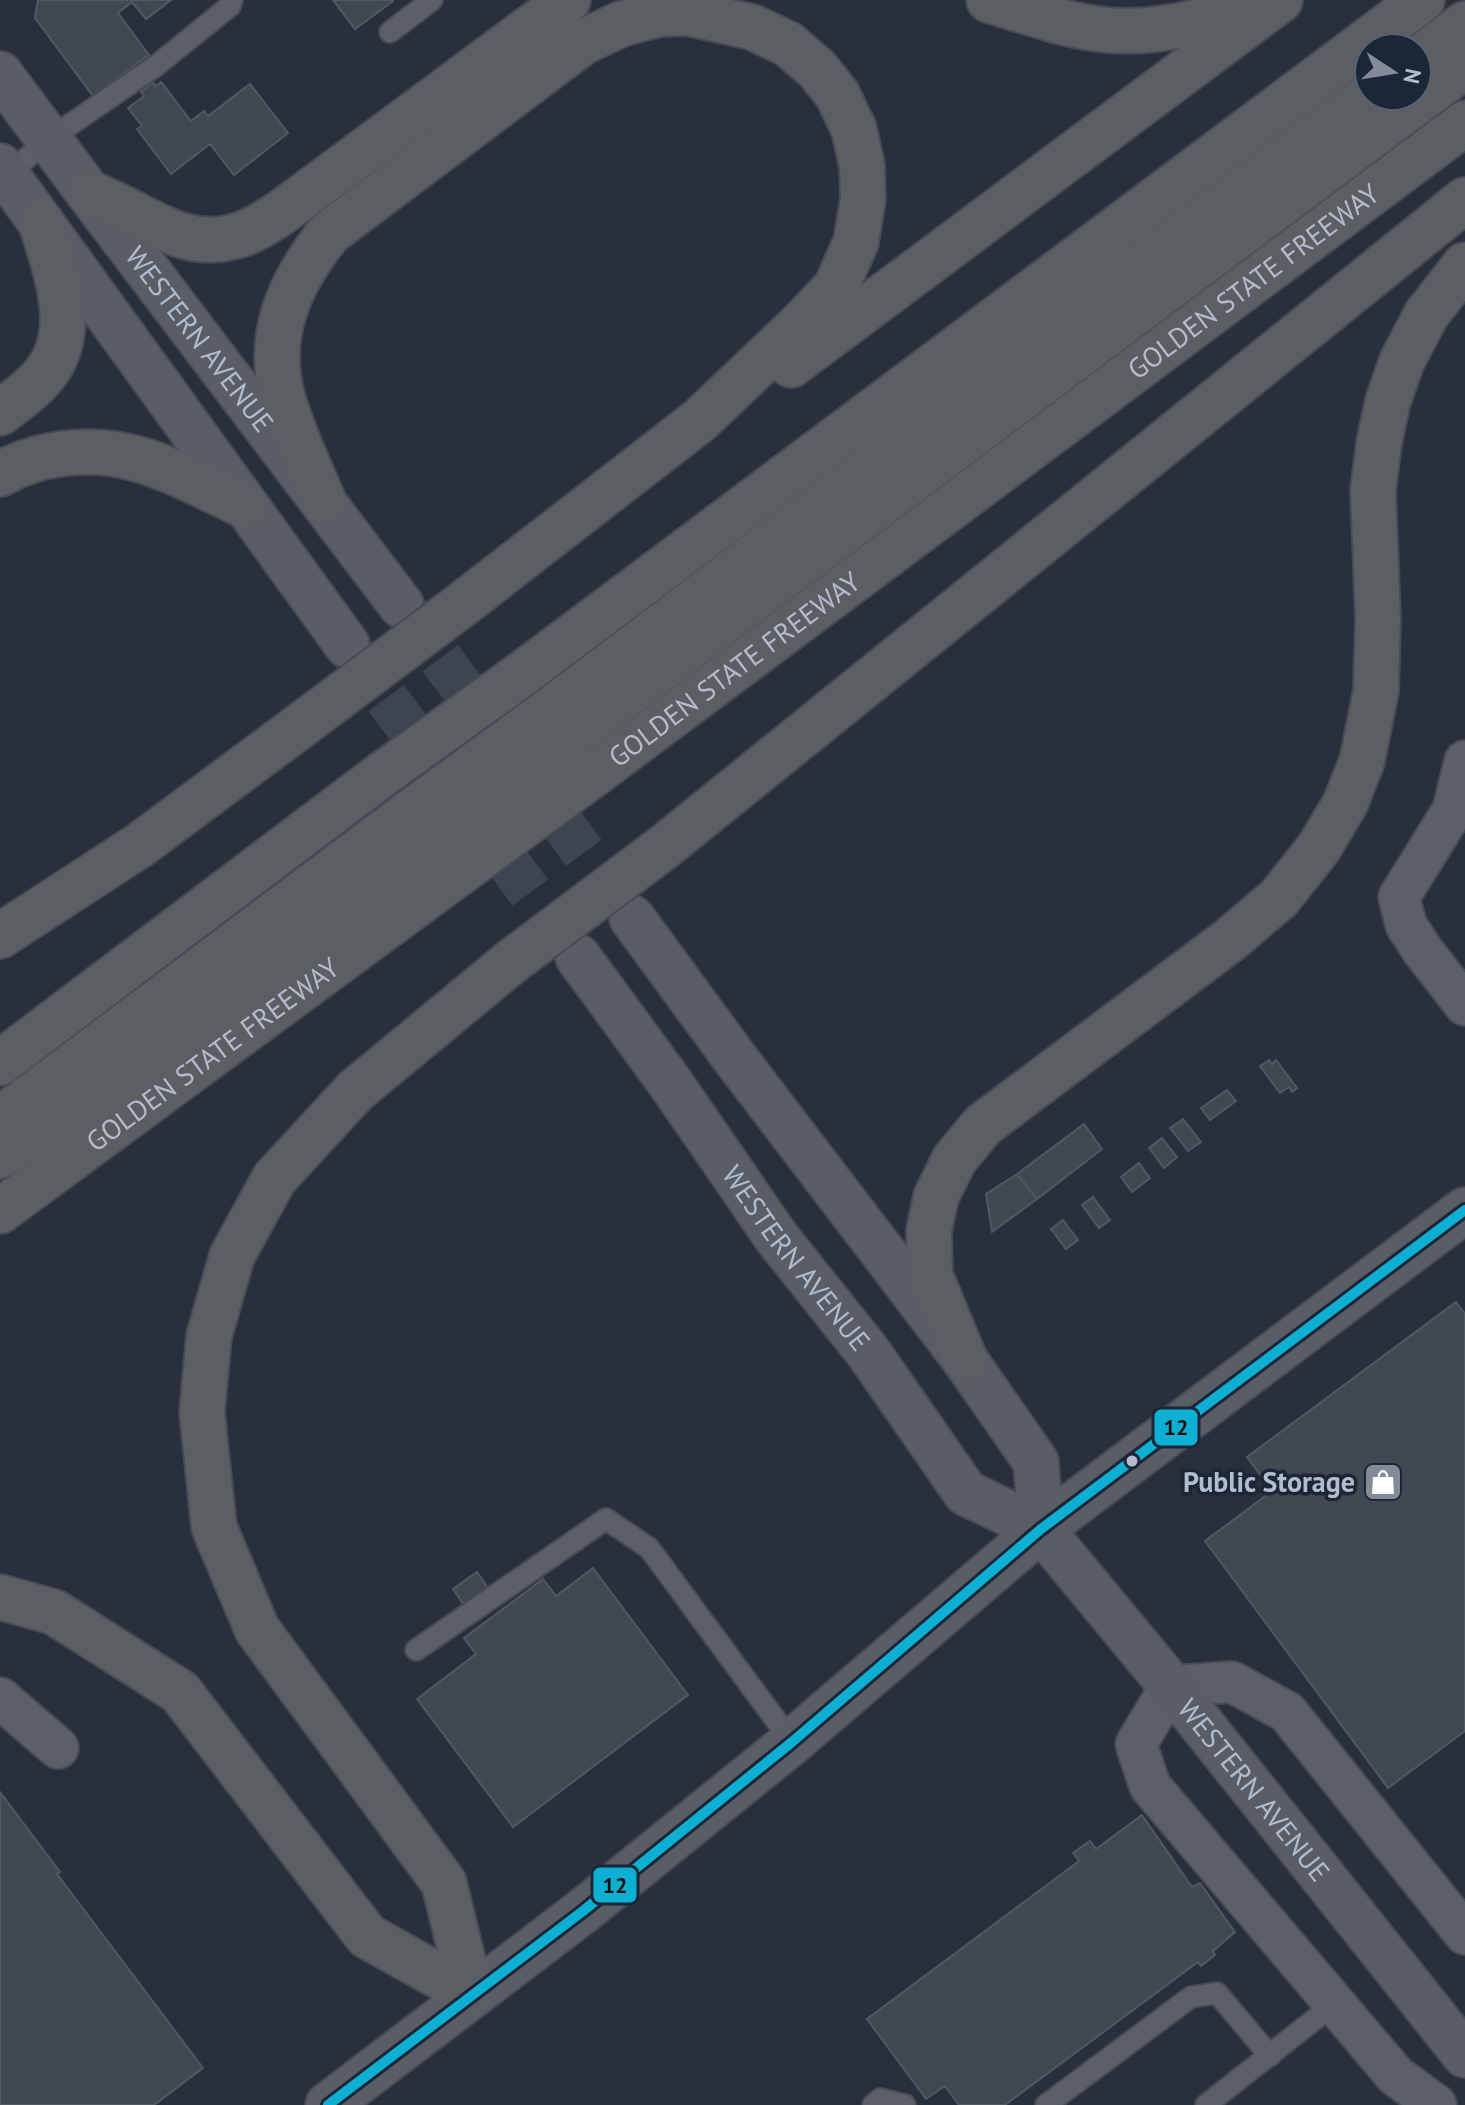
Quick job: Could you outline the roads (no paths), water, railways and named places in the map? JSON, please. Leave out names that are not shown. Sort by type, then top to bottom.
[{"type":"highway","points":[[88,192],[187,238],[211,241],[244,233],[282,212],[568,0]]},
{"type":"highway","points":[[989,0],[1061,22],[1100,30],[1137,30],[1176,26],[1230,14],[1263,0]]},
{"type":"highway","points":[[700,420],[764,385],[1280,0]]},
{"type":"highway","points":[[0,1063],[1422,0]]},
{"type":"highway","points":[[0,936],[140,845],[464,603],[700,420],[836,287],[856,242],[863,199],[862,166],[854,129],[837,94],[817,69],[788,44],[752,27],[723,20],[688,13],[659,14],[621,24],[583,42],[329,233],[309,258],[289,294],[280,324],[278,360],[282,397],[324,502]]},
{"type":"highway","points":[[1433,48],[1465,24]]},
{"type":"highway","points":[[0,1119],[418,828],[1465,66]]},
{"type":"highway","points":[[560,724],[968,393],[1353,107]]},
{"type":"highway","name":"GOLDEN STATE FREEWAY","points":[[0,1211],[598,771],[1465,123]]},
{"type":"highway","points":[[471,1994],[444,1883],[257,1629],[214,1527],[202,1412],[209,1336],[232,1256],[274,1179],[355,1091],[511,962],[664,847],[1465,200]]},
{"type":"highway","points":[[0,413],[45,374],[62,333],[60,287],[41,222]]},
{"type":"highway","points":[[965,1360],[930,1275],[929,1230],[936,1197],[954,1160],[983,1125],[1231,939],[1279,898],[1318,849],[1345,804],[1362,761],[1376,691],[1378,618],[1373,491],[1388,401],[1402,361],[1426,315],[1465,265]]},
{"type":"highway","points":[[0,474],[18,464],[47,456],[84,452],[132,457],[244,505]]},
{"type":"highway","points":[[0,1156],[102,1084],[418,828]]},
{"type":"highway","points":[[0,965],[140,845]]},
{"type":"highway","points":[[0,1597],[54,1612],[180,1692],[367,1936],[471,1994]]},
{"type":"main road","name":"WESTERN AVENUE","points":[[0,74],[401,605]]},
{"type":"main road","name":"WESTERN AVENUE","points":[[4,170],[347,645]]},
{"type":"main road","points":[[632,918],[965,1360],[1036,1462],[1041,1529]]},
{"type":"main road","name":"WESTERN AVENUE","points":[[578,957],[671,1084],[777,1238],[868,1352],[966,1493],[1041,1529],[1171,1686],[1465,2055]]},
{"type":"main road","points":[[328,2105],[583,1911],[792,1742],[1041,1529],[1465,1210]]},
{"type":"street","points":[[1465,761],[1453,810],[1399,897],[1406,925],[1465,1005]]},
{"type":"street","points":[[1436,2105],[1396,2076],[1150,1786],[1136,1744],[1171,1686],[1232,1682],[1287,1712],[1464,1931]]},
{"type":"street","points":[[0,1698],[58,1748]]},
{"type":"lane","points":[[4,170],[157,65],[230,6],[232,0]]},
{"type":"lane","points":[[390,32],[432,0]]},
{"type":"lane","points":[[416,1650],[606,1519],[649,1548],[792,1742]]},
{"type":"lane","points":[[1046,2105],[1191,1997],[1217,1993],[1270,2056]]},
{"type":"lane","points":[[1206,2105],[1336,2005]]},
{"type":"lane","points":[[873,2105],[880,2099],[905,2105]]},
{"type":"tunnel","points":[[401,605],[632,918]]},
{"type":"tunnel","points":[[347,645],[578,957]]},
{"type":"place","name":"Public Storage","points":[[1383,1482]]}]
